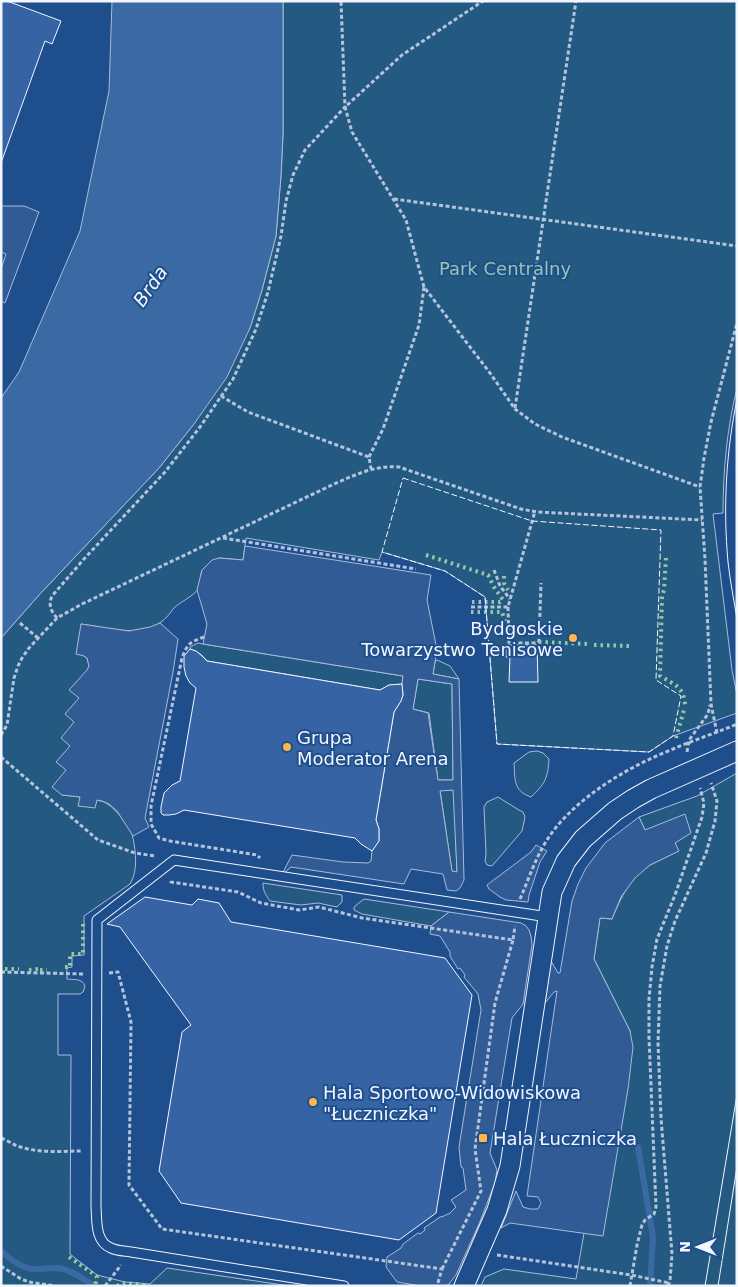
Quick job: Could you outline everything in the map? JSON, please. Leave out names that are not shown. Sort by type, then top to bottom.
[{"type":"street","points":[[464,1286],[497,1210],[510,1166],[552,892],[566,861],[584,839],[605,819],[633,799],[651,789],[737,751]]},
{"type":"lane","points":[[344,1286],[131,1252],[110,1248],[101,1240],[97,1228],[96,1151],[97,920],[174,860],[548,917]]},
{"type":"path","points":[[341,1],[345,107],[352,132],[406,220],[424,287],[515,409],[535,424],[562,437],[700,487]]},
{"type":"path","points":[[57,618],[51,611],[50,600],[52,596],[165,472],[233,380],[256,329],[268,292],[281,236],[286,201],[293,175],[305,150],[345,107],[402,55],[483,1]]},
{"type":"path","points":[[515,409],[576,1]]},
{"type":"path","points":[[393,199],[737,246]]},
{"type":"path","points":[[371,469],[369,458],[383,428],[419,325],[424,287]]},
{"type":"path","points":[[717,733],[710,704],[705,559],[700,487],[711,422],[737,323]]},
{"type":"path","points":[[221,396],[248,412],[369,458]]},
{"type":"path","points":[[1,736],[7,725],[14,678],[18,666],[38,638],[57,618],[82,604],[334,484],[371,469],[387,466],[399,467],[522,509],[702,520]]},
{"type":"path","points":[[535,511],[508,607],[509,643],[537,643],[539,641],[541,583]]},
{"type":"path","points":[[222,538],[416,569]]},
{"type":"path","points":[[494,570],[500,586],[511,600]]},
{"type":"path","points":[[471,607],[508,607]]},
{"type":"path","points":[[20,623],[38,638]]},
{"type":"path","points":[[204,637],[186,647],[182,658],[151,806],[151,824],[159,838],[257,855],[281,876]]},
{"type":"path","points":[[690,760],[687,752],[689,740],[708,714],[710,704]]},
{"type":"path","points":[[479,1252],[631,1275],[669,1285],[672,1254],[660,1090],[658,1042],[660,986],[667,946],[706,853],[715,821],[717,801],[711,783],[701,790],[692,793]]},
{"type":"path","points":[[630,1286],[642,1225],[654,1214],[656,1207],[649,1037],[649,999],[652,967],[657,939],[676,894],[702,816],[704,803],[700,786]]},
{"type":"path","points":[[436,1286],[442,1269],[481,1191],[475,1149],[494,1003],[513,940]]},
{"type":"path","points":[[1,972],[67,974],[118,972],[131,1022],[129,1185],[162,1229],[442,1269]]},
{"type":"path","points":[[1,1138],[15,1145],[42,1151],[96,1151]]},
{"type":"path","points":[[105,1286],[131,1252]]},
{"type":"path","points":[[1,1266],[29,1282],[55,1286]]},
{"type":"green space","name":"Park Centralny","points":[[283,1],[737,1],[737,388],[726,450],[723,513],[713,514],[732,670],[737,695],[737,713],[673,736],[649,752],[497,744],[485,597],[445,571],[382,552],[379,560],[246,538],[243,560],[219,558],[202,570],[199,587],[196,592],[174,608],[163,621],[152,627],[122,630],[81,624],[84,656],[87,658],[89,666],[79,698],[62,795],[80,797],[79,806],[98,801],[110,806],[132,833],[136,862],[133,879],[130,884],[84,916],[84,955],[72,956],[72,967],[67,968],[67,979],[82,982],[85,986],[83,992],[80,994],[58,994],[58,1055],[71,1055],[70,1254],[97,1275],[125,1282],[150,1284],[167,1268],[290,1286],[1,1286],[1,638],[159,468],[194,424],[250,328],[276,236],[283,134]]},
{"type":"green space","points":[[198,643],[403,676],[402,684],[389,685],[380,690],[207,661],[200,654],[190,649],[190,647]]},
{"type":"green space","points":[[437,660],[450,666],[459,679],[433,674]]},
{"type":"green space","points":[[418,679],[452,684],[453,780],[438,780],[429,713],[413,709]]},
{"type":"green space","points":[[537,751],[543,753],[549,759],[549,766],[545,780],[531,797],[521,791],[516,784],[514,763],[529,752]]},
{"type":"green space","points":[[737,773],[737,1286],[481,1286],[485,1277],[504,1269],[576,1279],[584,1233],[603,1235],[630,1031],[594,959],[600,918],[612,919],[623,896],[637,876],[650,865],[678,851],[675,843],[645,830],[639,817],[697,796]]},
{"type":"green space","points":[[440,790],[454,790],[457,872],[452,872]]},
{"type":"green space","points":[[498,797],[523,812],[525,817],[522,831],[492,866],[487,865],[485,861],[484,807],[487,802]]},
{"type":"green space","points":[[263,883],[342,895],[342,902],[337,907],[318,903],[301,905],[270,901],[263,888]]},
{"type":"green space","points":[[364,899],[449,912],[431,926],[362,914],[354,910],[354,907]]},
{"type":"shaded area","points":[[1,206],[24,206],[39,212],[5,303],[1,301],[1,269],[6,254],[1,252]]},
{"type":"shaded area","points":[[245,546],[431,575],[427,600],[437,650],[433,674],[459,679],[464,880],[456,891],[447,890],[443,874],[411,869],[404,884],[291,867],[281,876],[292,855],[343,862],[368,863],[371,861],[372,851],[379,841],[379,829],[376,820],[394,712],[403,695],[403,676],[203,644],[207,624],[197,590],[202,570],[212,560],[219,558],[243,560]],"holes":[[[418,679],[452,684],[453,780],[438,780],[428,713],[413,709]],[[453,790],[457,872],[452,871],[440,791]]]},
{"type":"shaded area","points":[[160,623],[178,639],[145,818],[149,827],[133,836],[117,811],[109,804],[97,800],[95,808],[78,806],[80,797],[62,795],[52,787],[66,770],[56,762],[70,746],[61,738],[74,722],[65,714],[79,698],[69,690],[89,666],[87,658],[76,654],[81,624],[129,631]]},
{"type":"shaded area","points":[[685,814],[691,833],[675,843],[679,851],[650,865],[635,878],[621,897],[612,919],[600,918],[594,959],[630,1031],[633,1047],[628,1089],[603,1236],[510,1223],[501,1228],[516,1191],[523,1207],[538,1209],[541,1203],[538,1197],[527,1196],[557,991],[545,1003],[551,961],[558,973],[560,973],[572,901],[578,884],[586,868],[605,843],[639,817],[645,830]]},
{"type":"shaded area","points":[[536,845],[547,851],[540,862],[528,902],[506,900],[489,889],[487,885],[531,852]]},
{"type":"shaded area","points":[[449,912],[521,923],[529,930],[532,945],[523,1004],[512,1018],[490,1153],[497,1170],[495,1183],[456,1275],[446,1286],[421,1286],[397,1282],[386,1267],[387,1257],[418,1233],[420,1234],[425,1230],[424,1228],[440,1217],[450,1213],[456,1207],[451,1200],[466,1190],[459,1147],[481,1010],[478,994],[464,977],[465,975],[460,968],[458,969],[440,936],[430,934],[431,926]]},
{"type":"water","name":"Brda","points":[[112,1],[283,1],[283,134],[276,236],[250,328],[227,377],[194,424],[159,468],[1,638],[1,398],[19,372],[80,231],[109,91]]},
{"type":"building","points":[[1,1],[7,1],[61,21],[52,44],[45,41],[1,163]]},
{"type":"building","points":[[506,645],[537,645],[538,682],[509,682],[510,657],[506,657]]},
{"type":"building","name":"Grupa Moderator Arena","points":[[190,649],[196,651],[207,661],[380,690],[389,685],[402,684],[403,695],[394,712],[376,820],[379,829],[379,841],[372,851],[355,838],[184,810],[169,815],[161,813],[164,793],[172,785],[180,781],[196,688],[186,676],[184,667],[184,656]]},
{"type":"building","name":"Hala Sportowo-Widowiskowa \"Łuczniczka\"","points":[[145,897],[192,905],[198,899],[219,903],[231,922],[445,958],[472,995],[436,1213],[399,1240],[181,1203],[159,1171],[182,1032],[191,1025],[120,927],[107,924]]},
{"type":"waterway","points":[[638,1147],[653,1237],[650,1286]]},
{"type":"waterway","points":[[1,1251],[12,1260],[30,1269],[63,1269],[93,1285]]},
{"type":"tram line","points":[[737,399],[730,439],[726,480],[726,542],[737,619]]},
{"type":"tram line","points":[[705,1286],[737,1095]]},
{"type":"tram line","points":[[718,1286],[737,1167]]},
{"type":"hedge","points":[[426,555],[488,575],[503,600],[500,602],[470,602]]},
{"type":"hedge","points":[[666,558],[662,596],[660,676],[680,690],[683,694],[685,705]]},
{"type":"hedge","points":[[504,576],[504,583],[508,590]]},
{"type":"hedge","points":[[471,612],[502,612],[505,621]]},
{"type":"hedge","points":[[539,642],[589,644]]},
{"type":"hedge","points":[[594,645],[630,646]]},
{"type":"hedge","points":[[676,738],[684,710]]},
{"type":"hedge","points":[[65,967],[70,967],[70,954],[83,954],[83,922]]},
{"type":"hedge","points":[[5,969],[19,969]]},
{"type":"hedge","points":[[29,970],[38,969]]},
{"type":"hedge","points":[[40,970],[47,970]]},
{"type":"hedge","points":[[69,1257],[97,1277],[95,1286]]},
{"type":"hedge","points":[[117,1286],[123,1283],[146,1285]]},
{"type":"fence","points":[[403,478],[532,521],[661,530],[656,680],[681,696],[673,736],[649,752],[497,744],[485,597],[445,571],[382,552],[403,478]]},
{"type":"place","name":"Bydgoskie Towarzystwo Tenisowe","points":[[573,638]]},
{"type":"place","name":"Grupa Moderator Arena","points":[[287,747]]},
{"type":"place","name":"Hala Sportowo-Widowiskowa \"Łuczniczka\"","points":[[313,1102]]},
{"type":"place","name":"Hala Łuczniczka","points":[[483,1138]]}]
